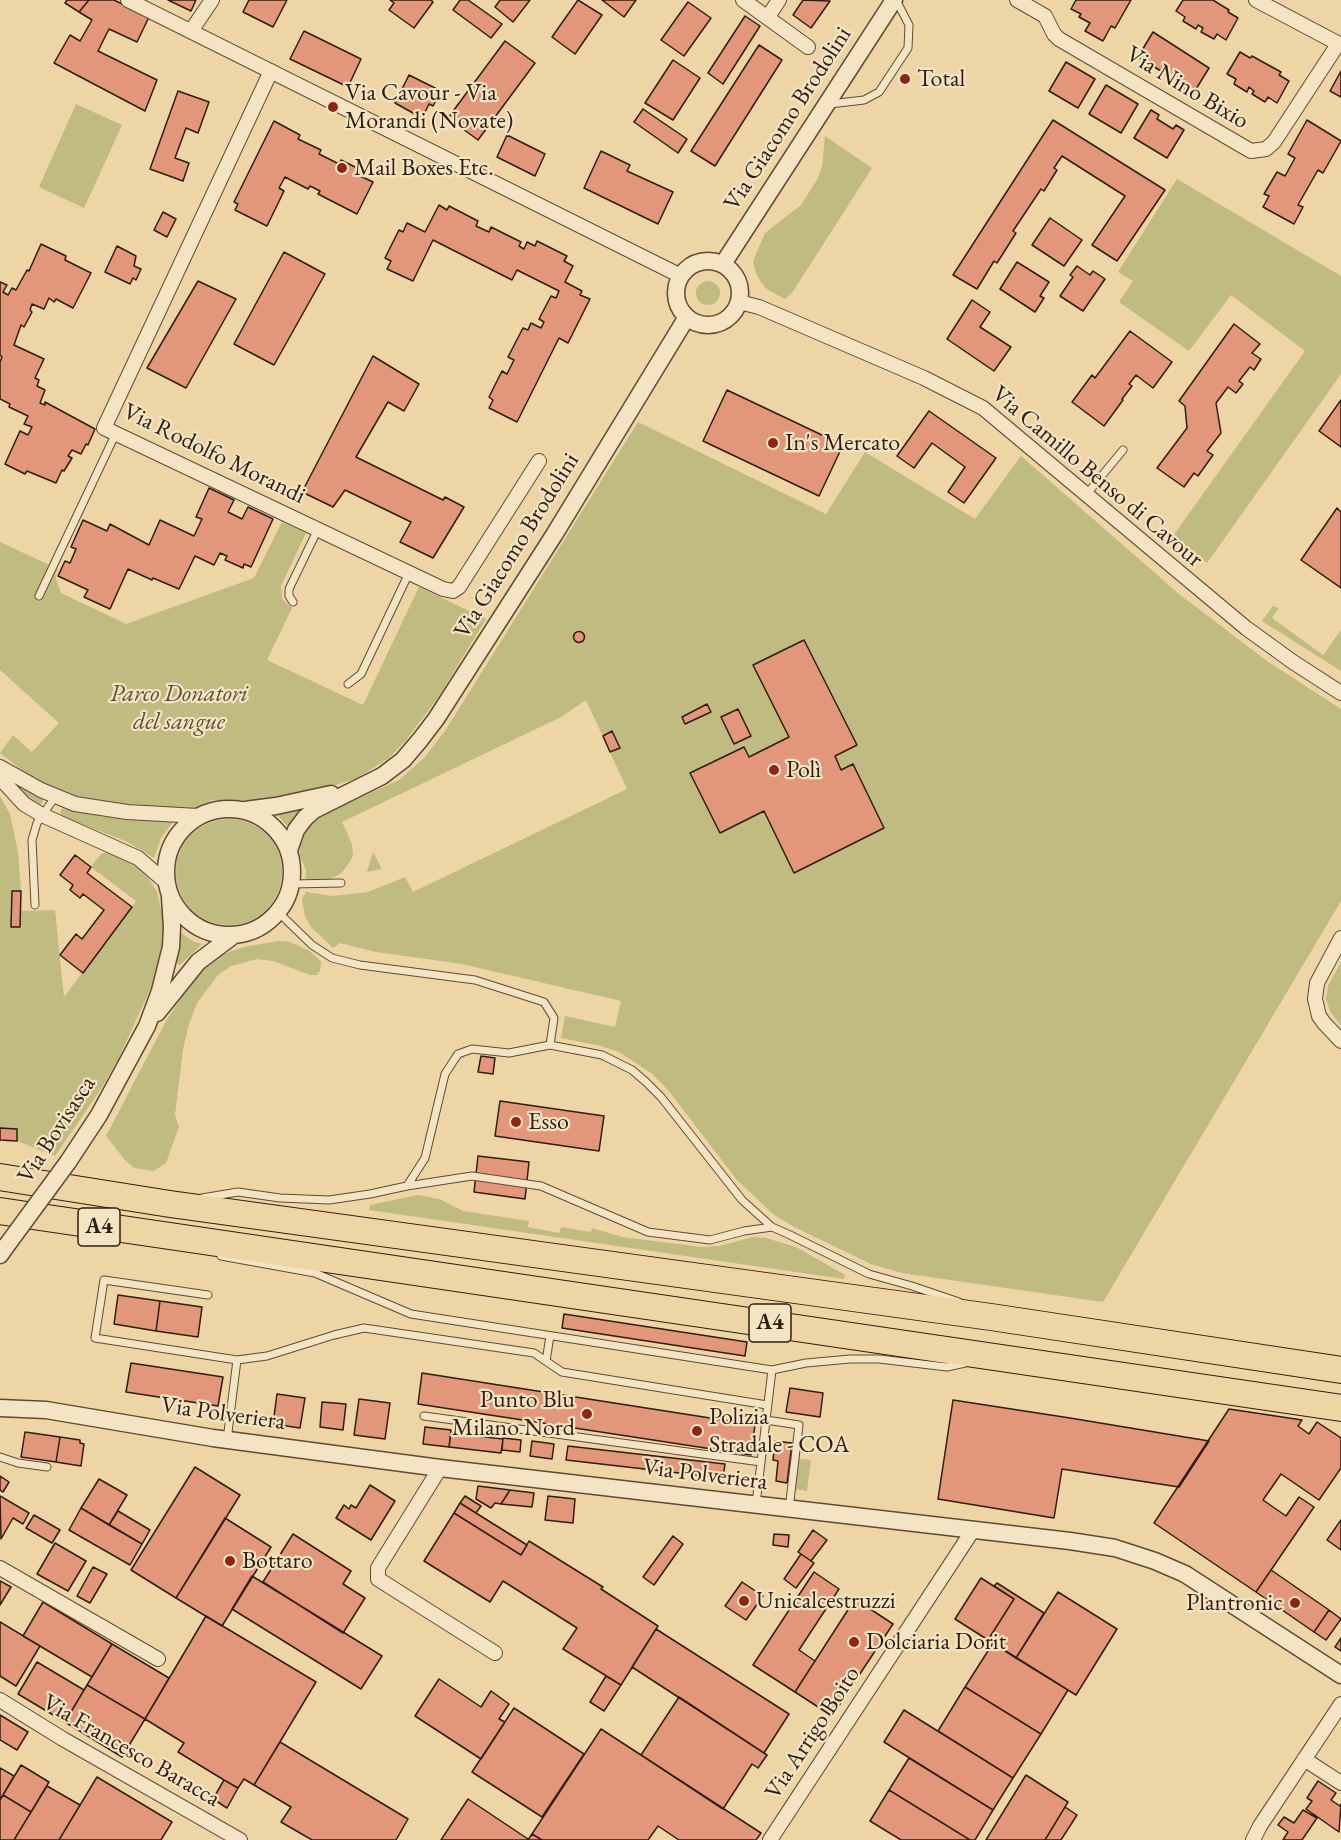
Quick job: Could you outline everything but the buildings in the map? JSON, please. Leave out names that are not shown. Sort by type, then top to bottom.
[{"type":"highway","name":"A4","points":[[0,1177],[170,1204],[991,1317],[1341,1370]]},
{"type":"highway","name":"A4","points":[[0,1211],[207,1248],[1000,1356],[1341,1408]]},
{"type":"street","points":[[128,0],[681,276]]},
{"type":"street","points":[[191,31],[212,0]]},
{"type":"street","points":[[743,0],[808,47]]},
{"type":"street","points":[[768,17],[779,0]]},
{"type":"street","name":"Via Giacomo Brodolini","points":[[723,264],[895,0]]},
{"type":"street","name":"Via Nino Bixio","points":[[1017,0],[1045,16],[1059,39],[1251,152],[1262,151],[1274,142],[1339,45]]},
{"type":"street","points":[[1256,0],[1339,45]]},
{"type":"street","name":"Via Rodolfo Morandi","points":[[271,71],[104,428],[443,589],[453,591],[459,587],[539,461]]},
{"type":"street","points":[[715,261],[723,264],[736,276],[740,284],[736,310],[722,322],[704,325],[687,317],[677,302],[677,284],[681,276],[686,269],[700,262],[715,261]]},
{"type":"street","name":"Via Camillo Benso di Cavour","points":[[739,302],[759,307],[877,357],[971,401],[999,420],[1246,628],[1341,693]]},
{"type":"street","name":"Via Giacomo Brodolini","points":[[289,850],[296,830],[305,818],[314,810],[370,784],[388,772],[409,753],[436,719],[554,535],[687,317]]},
{"type":"street","points":[[0,767],[75,804],[105,810],[198,816]]},
{"type":"street","points":[[0,778],[24,804],[42,815],[126,851],[151,867],[168,888],[180,912],[197,926],[221,935],[234,935],[258,928],[278,912],[292,884],[293,872],[289,850],[282,836],[271,825],[259,816],[244,810],[224,808],[198,816],[185,825],[175,838],[169,852],[166,867],[168,888]]},
{"type":"street","name":"Via Giacomo Brodolini","points":[[244,810],[276,806],[370,784]]},
{"type":"street","name":"Via Bovisasca","points":[[4,1250],[99,1115],[147,1026],[168,964],[172,927],[168,888]]},
{"type":"street","name":"Via Bovisasca","points":[[147,1026],[198,962],[234,935]]},
{"type":"street","points":[[1341,938],[1317,983],[1315,999],[1319,1016],[1341,1041]]},
{"type":"street","name":"Via Polveriera","points":[[0,1401],[227,1440],[440,1468],[973,1530],[1127,1551],[1185,1574],[1341,1675]]},
{"type":"street","name":"Via Polveriera","points":[[0,1408],[31,1408]]},
{"type":"street","points":[[440,1468],[378,1568],[378,1579],[495,1653]]},
{"type":"street","name":"Via Arrigo Boito","points":[[770,1840],[973,1530]]},
{"type":"street","points":[[0,1568],[158,1659]]},
{"type":"street","name":"Via Francesco Baracca","points":[[0,1700],[63,1739],[240,1840]]},
{"type":"street","points":[[1253,1840],[1341,1704]]},
{"type":"street","points":[[1304,1759],[1341,1783]]},
{"type":"lane","points":[[827,104],[864,100],[879,92],[908,48],[909,25],[895,0]]},
{"type":"lane","points":[[39,596],[117,433]]},
{"type":"lane","points":[[1086,495],[1123,450]]},
{"type":"lane","points":[[293,602],[289,596],[289,589],[318,529]]},
{"type":"lane","points":[[348,684],[361,674],[409,573]]},
{"type":"lane","points":[[35,905],[32,840],[37,823],[55,796]]},
{"type":"lane","points":[[292,884],[341,883]]},
{"type":"lane","points":[[278,912],[319,951],[339,960],[360,965],[475,980],[544,1002],[554,1018],[554,1031],[550,1045]]},
{"type":"lane","points":[[407,1186],[425,1158],[445,1074],[458,1054],[472,1049],[508,1053],[550,1045],[602,1055],[632,1070],[661,1097],[735,1192],[772,1227],[869,1274],[957,1301],[991,1317]]},
{"type":"lane","points":[[170,1204],[238,1192],[297,1199],[329,1200],[472,1176],[541,1186],[648,1232],[703,1240],[772,1227]]},
{"type":"lane","points":[[207,1248],[315,1273],[411,1314],[772,1370],[806,1363],[860,1359],[947,1367],[1000,1356]]},
{"type":"lane","points":[[208,1295],[104,1280],[95,1338],[237,1360],[267,1356],[364,1328],[534,1353],[562,1372],[767,1405]]},
{"type":"lane","points":[[546,1361],[550,1336]]},
{"type":"lane","points":[[227,1440],[237,1360]]},
{"type":"lane","points":[[756,1505],[772,1370]]},
{"type":"lane","points":[[424,1416],[761,1462]]},
{"type":"lane","points":[[766,1420],[800,1425],[789,1509]]},
{"type":"lane","points":[[0,1457],[18,1463],[47,1467]]},
{"type":"green space","points":[[76,104],[122,125],[84,208],[39,187]]},
{"type":"green space","points":[[825,136],[872,168],[792,293],[785,299],[762,284],[753,262],[765,233],[801,205],[818,178],[822,166]]},
{"type":"green space","points":[[1177,179],[1341,276],[1341,374],[1207,563],[1173,536],[1305,351],[1231,295],[1189,351],[1119,302],[1133,281],[1118,272]]},
{"type":"green space","points":[[708,281],[717,284],[720,293],[717,302],[708,305],[699,302],[696,293],[699,284]]},
{"type":"green space","points":[[638,422],[826,514],[865,452],[975,519],[1021,456],[1179,594],[1267,661],[1341,709],[1341,901],[1103,1302],[902,1273],[871,1264],[794,1227],[773,1214],[737,1180],[668,1090],[651,1073],[619,1052],[561,1038],[565,1016],[615,1027],[621,1001],[462,964],[376,952],[340,943],[333,948],[311,927],[305,916],[302,899],[306,892],[332,896],[368,892],[405,877],[413,892],[627,789],[586,700],[561,717],[342,822],[352,844],[353,856],[347,866],[340,874],[330,879],[305,878],[306,870],[300,856],[299,841],[309,821],[399,780],[424,758],[445,731]]},
{"type":"green space","name":"Parco Donatori del sangue","points":[[282,522],[306,533],[281,586],[282,599],[292,608],[267,660],[363,705],[419,587],[486,619],[439,696],[407,739],[389,758],[357,778],[300,797],[260,803],[248,800],[212,800],[192,809],[130,807],[82,800],[43,784],[0,753],[13,735],[32,752],[59,723],[0,670],[0,542],[58,569],[55,575],[61,593],[126,624],[254,578]]},
{"type":"green space","points":[[1273,606],[1279,608],[1272,618],[1323,655],[1341,630],[1341,671],[1262,621]]},
{"type":"green space","points":[[11,780],[44,798],[40,807],[18,790]]},
{"type":"green space","points":[[0,796],[10,814],[18,852],[21,911],[55,910],[64,997],[136,901],[91,867],[100,855],[106,852],[126,858],[148,877],[157,892],[163,918],[164,936],[161,961],[154,981],[120,1055],[101,1089],[55,1156],[17,1141],[0,1140]]},
{"type":"green space","points":[[302,807],[289,825],[286,825],[276,813]]},
{"type":"green space","points":[[62,808],[105,817],[171,819],[173,822],[161,838],[154,858],[128,842],[66,818],[60,813]]},
{"type":"green space","points":[[229,819],[249,823],[267,834],[278,852],[282,872],[278,892],[267,910],[249,921],[229,925],[209,921],[191,910],[180,892],[176,872],[180,852],[191,834],[209,823]]},
{"type":"green space","points":[[373,852],[382,869],[367,872]]},
{"type":"green space","points":[[176,929],[194,942],[202,944],[180,965],[172,961]]},
{"type":"green space","points":[[278,941],[290,942],[308,950],[321,961],[320,971],[317,975],[310,975],[273,961],[257,959],[231,966],[218,975],[197,1003],[189,1024],[183,1049],[175,1115],[179,1127],[166,1163],[154,1171],[134,1168],[106,1136],[166,1021],[193,980],[220,955],[244,947]]},
{"type":"green space","points":[[1341,962],[1341,1026],[1330,1011],[1326,999],[1328,986]]},
{"type":"green space","points":[[418,1195],[439,1199],[463,1211],[529,1221],[528,1227],[559,1233],[561,1227],[591,1232],[592,1228],[622,1237],[702,1247],[719,1246],[753,1237],[766,1238],[796,1247],[845,1275],[844,1279],[369,1210],[370,1205]]},
{"type":"green space","points":[[799,1459],[811,1460],[807,1491],[795,1489]]},
{"type":"place","name":"Total","points":[[905,79]]},
{"type":"place","name":"Via Cavour - Via Morandi (Novate)","points":[[333,107]]},
{"type":"place","name":"Mail Boxes Etc.","points":[[342,168]]},
{"type":"place","name":"In's Mercato","points":[[773,443]]},
{"type":"place","name":"Polì","points":[[774,770]]},
{"type":"place","name":"Esso","points":[[516,1122]]},
{"type":"place","name":"Punto Blu Milano Nord","points":[[587,1414]]},
{"type":"place","name":"Polizia Stradale - COA","points":[[697,1431]]},
{"type":"place","name":"Bottaro","points":[[230,1561]]},
{"type":"place","name":"Unicalcestruzzi","points":[[744,1601]]},
{"type":"place","name":"Plantronic","points":[[1295,1603]]},
{"type":"place","name":"Dolciaria Dorit","points":[[854,1642]]}]
